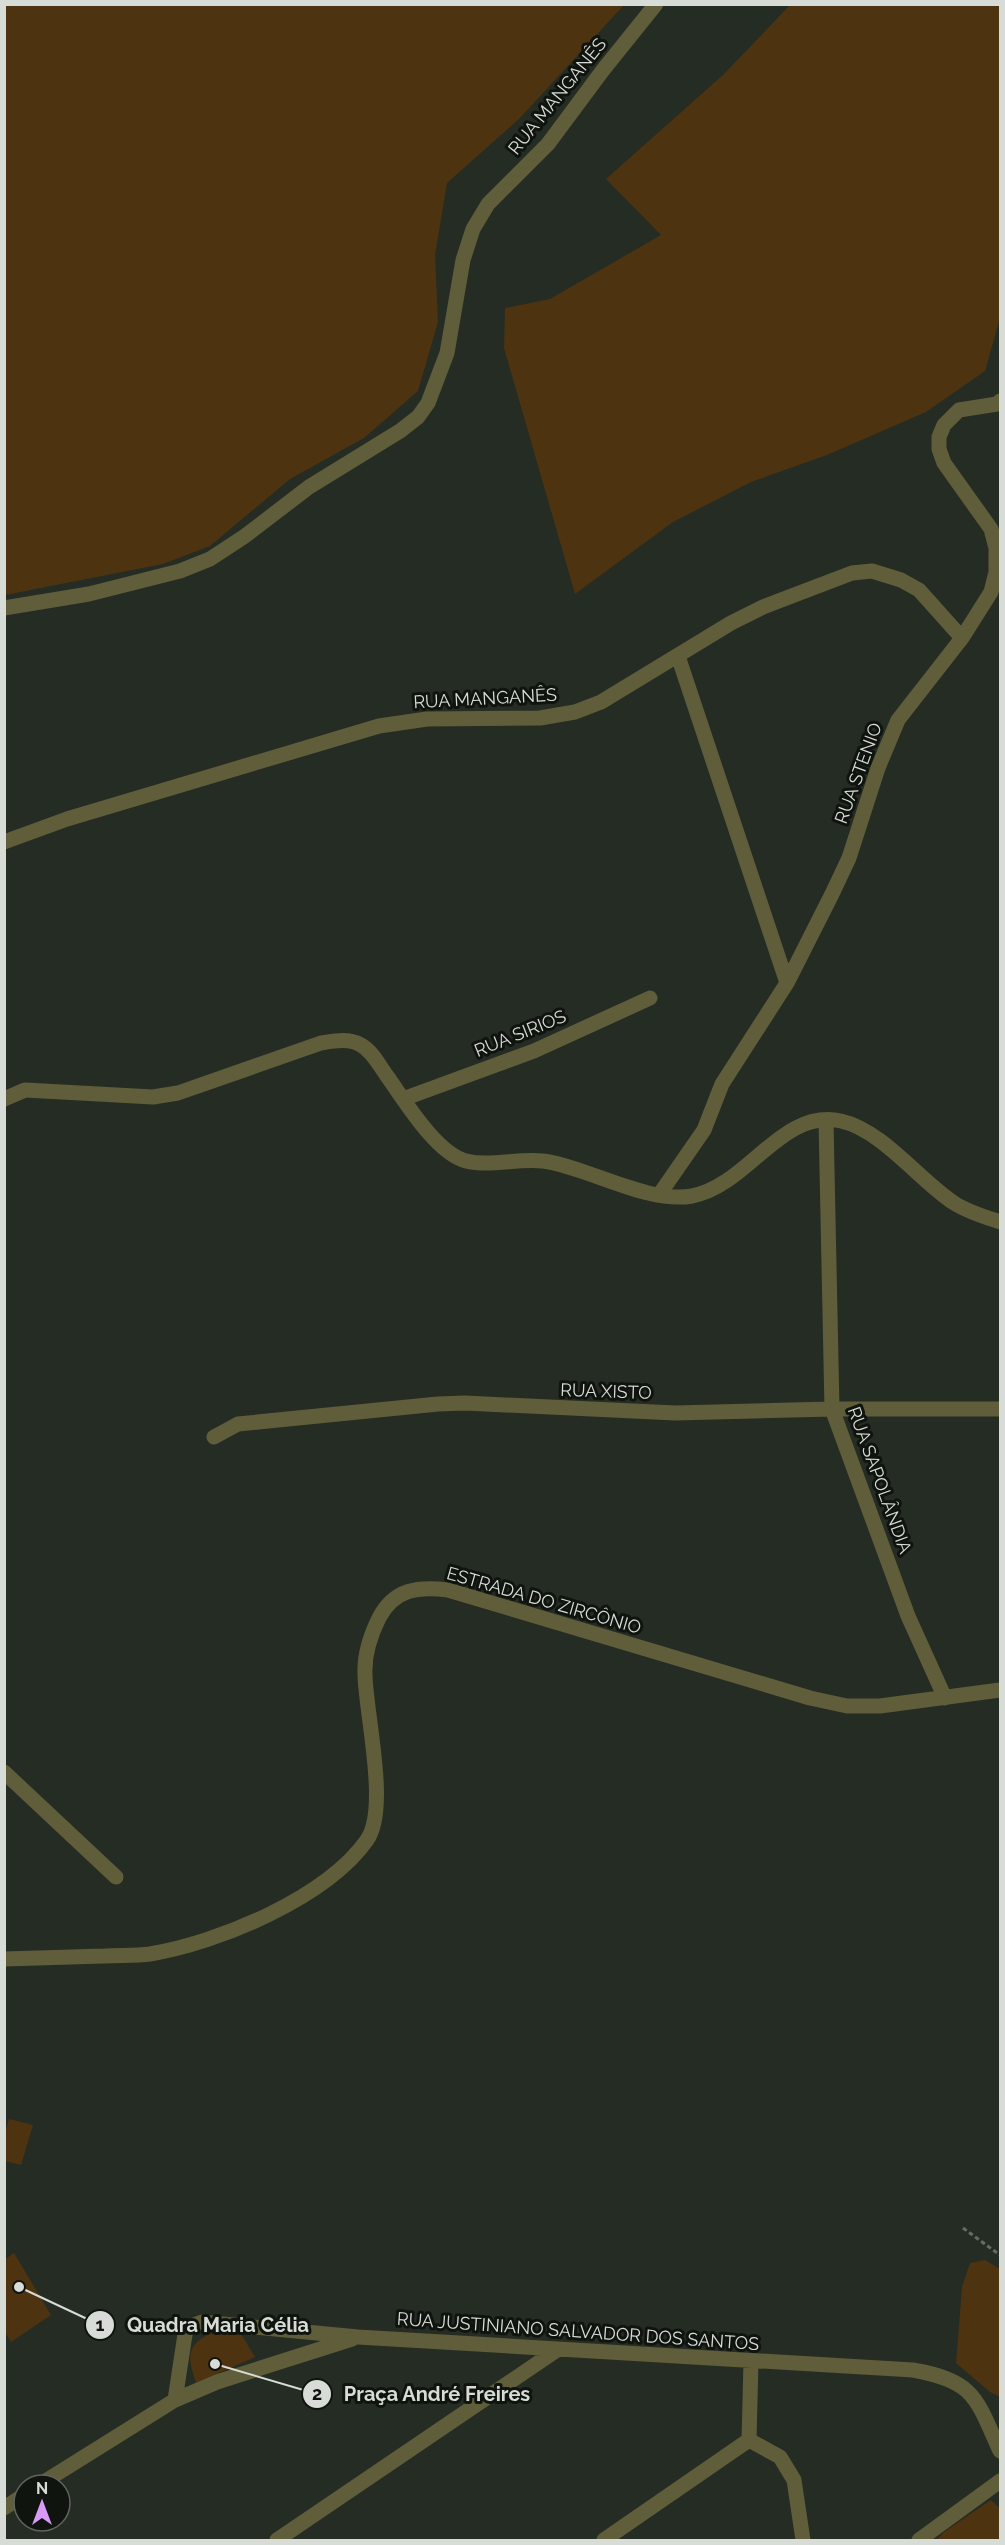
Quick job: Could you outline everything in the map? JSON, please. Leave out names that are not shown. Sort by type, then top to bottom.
[{"type":"street","name":"RUA MANGANÊS","points":[[4,608],[88,594],[180,571],[210,559],[309,488],[400,431],[418,417],[428,403],[447,353],[463,260],[473,229],[488,204],[548,144],[656,4]]},
{"type":"street","name":"RUA STENIO","points":[[659,1195],[704,1130],[722,1084],[787,982],[849,858],[878,768],[898,720],[962,638],[992,592],[996,572],[996,548],[992,529],[944,463],[939,449],[939,437],[944,425],[959,411],[1000,404]]},
{"type":"street","name":"RUA MANGANÊS","points":[[4,842],[67,819],[379,726],[427,719],[540,718],[575,712],[601,702],[731,623],[763,607],[852,573],[872,571],[901,580],[919,590],[962,638]]},
{"type":"street","points":[[678,656],[787,982]]},
{"type":"street","name":"RUA SIRIOS","points":[[403,1098],[534,1051],[650,998]]},
{"type":"street","points":[[4,1099],[25,1090],[153,1097],[178,1093],[321,1043],[343,1040],[360,1044],[372,1054],[403,1098],[445,1150],[454,1157],[469,1162],[543,1161],[659,1195],[691,1196],[729,1180],[803,1123],[842,1121],[874,1136],[955,1204],[1000,1222]]},
{"type":"street","name":"RUA SAPOLÂNDIA","points":[[826,1121],[832,1409],[908,1616],[945,1698]]},
{"type":"street","name":"RUA XISTO","points":[[214,1437],[238,1424],[465,1403],[675,1413],[832,1409],[1000,1409]]},
{"type":"street","name":"ESTRADA DO ZIRCÔNIO","points":[[4,1959],[149,1954],[201,1941],[277,1911],[329,1879],[357,1852],[374,1827],[377,1801],[365,1673],[369,1637],[384,1609],[403,1593],[425,1587],[448,1590],[810,1698],[847,1706],[880,1706],[1000,1690]]},
{"type":"street","points":[[4,1772],[116,1877]]},
{"type":"street","name":"RUA JUSTINIANO SALVADOR DOS SANTOS","points":[[175,2400],[186,2328],[201,2322],[358,2337],[913,2370],[942,2375],[977,2399],[1000,2451]]},
{"type":"street","points":[[58,2473],[175,2400],[217,2382],[358,2337]]},
{"type":"street","points":[[277,2541],[557,2350]]},
{"type":"street","points":[[749,2440],[751,2361]]},
{"type":"street","points":[[603,2541],[749,2440]]},
{"type":"street","points":[[749,2440],[780,2457],[794,2480],[803,2541]]},
{"type":"street","points":[[919,2541],[1000,2481]]},
{"type":"path","points":[[963,2228],[1000,2255]]},
{"type":"shaded area","points":[[5,4],[624,5],[520,118],[447,183],[435,255],[438,322],[418,391],[364,438],[290,479],[210,546],[163,564],[5,595]]},
{"type":"shaded area","points":[[790,5],[1000,5],[1000,318],[985,371],[926,412],[827,455],[751,482],[673,522],[575,594],[504,348],[505,308],[550,299],[661,235],[606,179],[723,75]]},
{"type":"shaded area","points":[[9,2119],[33,2125],[21,2165],[5,2161],[5,2133]]},
{"type":"shaded area","points":[[14,2253],[51,2315],[11,2342],[5,2332],[4,2260]]},
{"type":"shaded area","points":[[985,2260],[1000,2269],[1000,2397],[990,2392],[956,2363],[962,2287],[970,2263]]},
{"type":"shaded area","points":[[209,2334],[241,2334],[255,2357],[196,2383],[190,2354],[196,2344]]},
{"type":"shaded area","points":[[991,2500],[1000,2508],[1000,2540],[937,2540],[944,2532]]},
{"type":"place","name":"Quadra Maria Célia","points":[[19,2287]]},
{"type":"place","name":"Praça André Freires","points":[[215,2364]]}]
